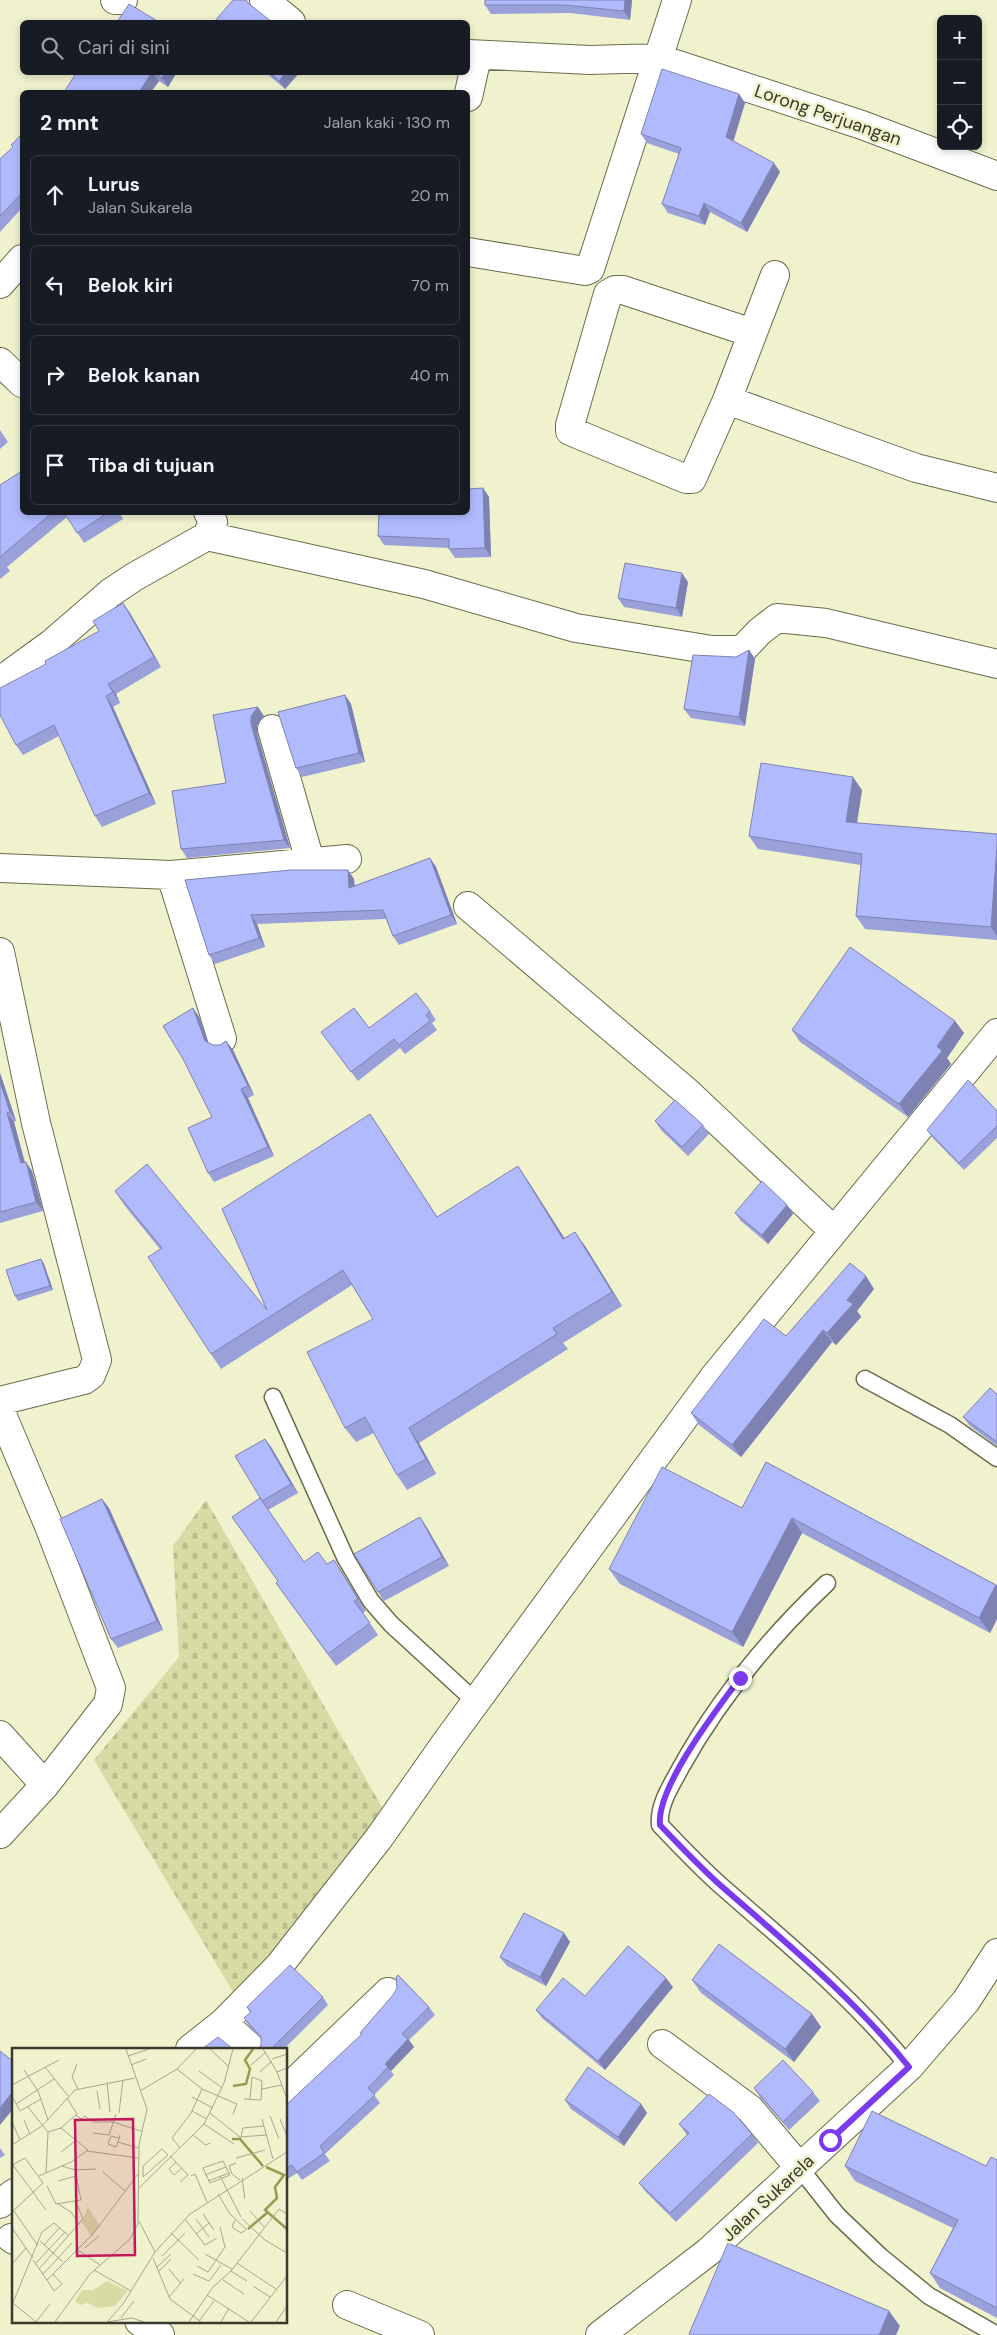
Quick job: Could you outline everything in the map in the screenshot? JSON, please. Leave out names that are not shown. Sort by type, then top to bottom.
[{"type":"street","points":[[115,0],[123,0]]},
{"type":"street","points":[[264,0],[289,20]]},
{"type":"street","points":[[470,252],[585,271],[590,269],[677,0]]},
{"type":"street","name":"Lorong Perjuangan","points":[[470,62],[654,67],[862,125],[997,176]]},
{"type":"street","points":[[468,90],[469,75]]},
{"type":"street","points":[[0,284],[20,261]]},
{"type":"street","points":[[752,333],[623,290],[615,290],[608,294],[570,428],[574,433],[690,480],[693,478],[727,400],[775,276]]},
{"type":"street","points":[[727,400],[916,468],[997,488]]},
{"type":"street","points":[[0,681],[51,644],[126,582],[207,524],[576,628],[712,650],[742,650],[776,618],[826,623],[997,664]]},
{"type":"street","points":[[272,729],[310,861]]},
{"type":"street","points":[[0,868],[171,875],[348,859]]},
{"type":"street","points":[[171,875],[222,1039]]},
{"type":"street","points":[[468,906],[687,1092],[834,1231]]},
{"type":"street","points":[[0,1401],[84,1380],[91,1375],[97,1360],[36,1123],[1,966]]},
{"type":"street","points":[[191,2048],[223,2023],[280,1966],[302,1934],[379,1838],[714,1377],[834,1231],[992,1046]]},
{"type":"street","points":[[0,1410],[49,1526],[111,1688],[108,1704],[45,1785],[0,1834]]},
{"type":"street","points":[[0,1735],[45,1785]]},
{"type":"street","name":"Jalan Sukarela","points":[[600,2335],[708,2252],[909,2067],[966,2001],[997,1954]]},
{"type":"street","points":[[288,2085],[388,1992]]},
{"type":"street","points":[[223,2023],[251,2048]]},
{"type":"street","points":[[662,2044],[750,2110],[799,2167]]},
{"type":"street","points":[[0,2204],[12,2195]]},
{"type":"street","points":[[347,2305],[420,2335]]},
{"type":"street","points":[[140,2322],[160,2335]]},
{"type":"lane","points":[[865,1379],[950,1426],[997,1458]]},
{"type":"lane","points":[[273,1397],[346,1559],[371,1601],[391,1624],[476,1702]]},
{"type":"lane","points":[[827,1583],[797,1611],[740,1678],[698,1736],[660,1809],[660,1825],[718,1883],[781,1937],[883,2034],[909,2067]]},
{"type":"lane","points":[[799,2167],[836,2215],[880,2256],[929,2296],[997,2335]]},
{"type":"green space","points":[[206,1500],[394,1828],[236,1997],[94,1760],[179,1657],[173,1546]]},
{"type":"building","points":[[233,0],[246,0],[269,20],[216,20]]},
{"type":"building","points":[[485,0],[625,0],[624,11],[564,5],[485,5]]},
{"type":"building","points":[[129,4],[156,20],[118,20]]},
{"type":"building","points":[[662,69],[739,94],[726,137],[774,163],[741,223],[704,203],[699,216],[662,204],[681,148],[641,134]]},
{"type":"building","points":[[75,75],[150,75],[140,90],[65,90]]},
{"type":"building","points":[[272,75],[284,75],[279,81]]},
{"type":"building","points":[[20,136],[20,195],[0,216],[0,159],[13,147],[11,145]]},
{"type":"building","points":[[20,472],[20,515],[49,515],[0,557],[0,485]]},
{"type":"building","points":[[483,488],[485,548],[449,549],[449,539],[378,536],[379,515],[470,515],[470,489]]},
{"type":"building","points":[[66,515],[104,515],[77,533]]},
{"type":"building","points":[[625,563],[682,573],[676,608],[618,598]]},
{"type":"building","points":[[123,603],[154,657],[108,684],[113,692],[106,696],[149,793],[95,816],[54,725],[16,745],[0,715],[0,688],[46,664],[45,661],[99,631],[93,621]]},
{"type":"building","points":[[749,650],[739,717],[684,709],[693,655],[736,657]]},
{"type":"building","points":[[345,695],[359,753],[296,768],[278,712]]},
{"type":"building","points":[[258,707],[251,716],[251,724],[284,840],[181,849],[172,791],[226,783],[213,715]]},
{"type":"building","points":[[761,763],[853,777],[846,822],[997,834],[991,927],[856,916],[862,854],[749,836]]},
{"type":"building","points":[[430,858],[451,915],[393,936],[383,910],[251,915],[259,938],[209,955],[185,880],[291,870],[348,870],[349,888]]},
{"type":"building","points":[[850,947],[955,1021],[937,1046],[942,1051],[899,1104],[792,1030]]},
{"type":"building","points":[[416,993],[430,1011],[426,1015],[430,1021],[399,1045],[394,1039],[351,1072],[321,1032],[354,1008],[369,1028]]},
{"type":"building","points":[[193,1008],[205,1041],[213,1045],[220,1045],[226,1041],[248,1086],[241,1089],[268,1147],[208,1173],[188,1128],[212,1117],[183,1059],[163,1026]]},
{"type":"building","points":[[968,1080],[997,1111],[997,1126],[959,1163],[927,1130]]},
{"type":"building","points":[[0,1082],[10,1112],[7,1113],[21,1163],[26,1162],[36,1202],[0,1212]]},
{"type":"building","points":[[675,1100],[703,1125],[682,1147],[655,1121]]},
{"type":"building","points":[[370,1114],[437,1217],[518,1166],[563,1239],[575,1232],[612,1292],[553,1328],[557,1334],[409,1428],[426,1459],[397,1475],[365,1417],[345,1428],[307,1352],[373,1319],[343,1270],[211,1354],[148,1257],[162,1248],[115,1191],[147,1164],[267,1310],[222,1209]]},
{"type":"building","points":[[762,1181],[787,1205],[762,1235],[735,1213]]},
{"type":"building","points":[[41,1259],[50,1286],[15,1296],[6,1270]]},
{"type":"building","points":[[850,1263],[866,1276],[847,1300],[853,1304],[827,1333],[823,1330],[732,1445],[691,1413],[764,1319],[786,1336]]},
{"type":"building","points":[[990,1388],[997,1394],[997,1442],[963,1417]]},
{"type":"building","points":[[265,1439],[291,1484],[262,1501],[235,1456]]},
{"type":"building","points":[[766,1462],[996,1585],[979,1618],[792,1518],[732,1632],[609,1569],[662,1467],[742,1508]]},
{"type":"building","points":[[260,1498],[304,1562],[318,1552],[327,1564],[334,1560],[358,1599],[354,1601],[370,1623],[328,1654],[276,1583],[278,1581],[232,1517]]},
{"type":"building","points":[[102,1499],[157,1621],[111,1639],[60,1519]]},
{"type":"building","points":[[420,1517],[442,1557],[378,1592],[354,1554]]},
{"type":"building","points":[[524,1913],[564,1933],[540,1977],[500,1957]]},
{"type":"building","points":[[719,1944],[812,2014],[785,2049],[692,1980]]},
{"type":"building","points":[[628,1946],[666,1978],[598,2061],[536,2010],[563,1978],[585,1996]]},
{"type":"building","points":[[290,1965],[323,1997],[272,2048],[260,2048],[261,2037],[244,2018],[251,2012],[247,2007]]},
{"type":"building","points":[[398,1975],[429,2007],[402,2034],[408,2039],[385,2064],[388,2067],[368,2088],[375,2095],[320,2146],[324,2153],[297,2172],[292,2165],[288,2167],[288,2103],[362,2034],[360,2033],[393,1995],[397,1988],[396,1977]]},
{"type":"building","points":[[218,2037],[232,2048],[203,2048]]},
{"type":"building","points":[[0,2051],[12,2060],[12,2093],[0,2108]]},
{"type":"building","points":[[783,2060],[813,2092],[783,2122],[754,2088]]},
{"type":"building","points":[[588,2067],[641,2104],[618,2137],[565,2100]]},
{"type":"building","points":[[709,2094],[733,2112],[752,2134],[670,2213],[639,2183],[689,2133],[679,2124]]},
{"type":"building","points":[[872,2111],[986,2166],[991,2157],[997,2160],[997,2308],[930,2273],[958,2220],[845,2166]]},
{"type":"building","points":[[728,2243],[889,2311],[879,2335],[689,2334]]},
{"type":"route","points":[[740,1678],[698,1736],[673,1781],[660,1809],[660,1825],[718,1883],[781,1937],[883,2034],[909,2067],[830,2140]]}]
